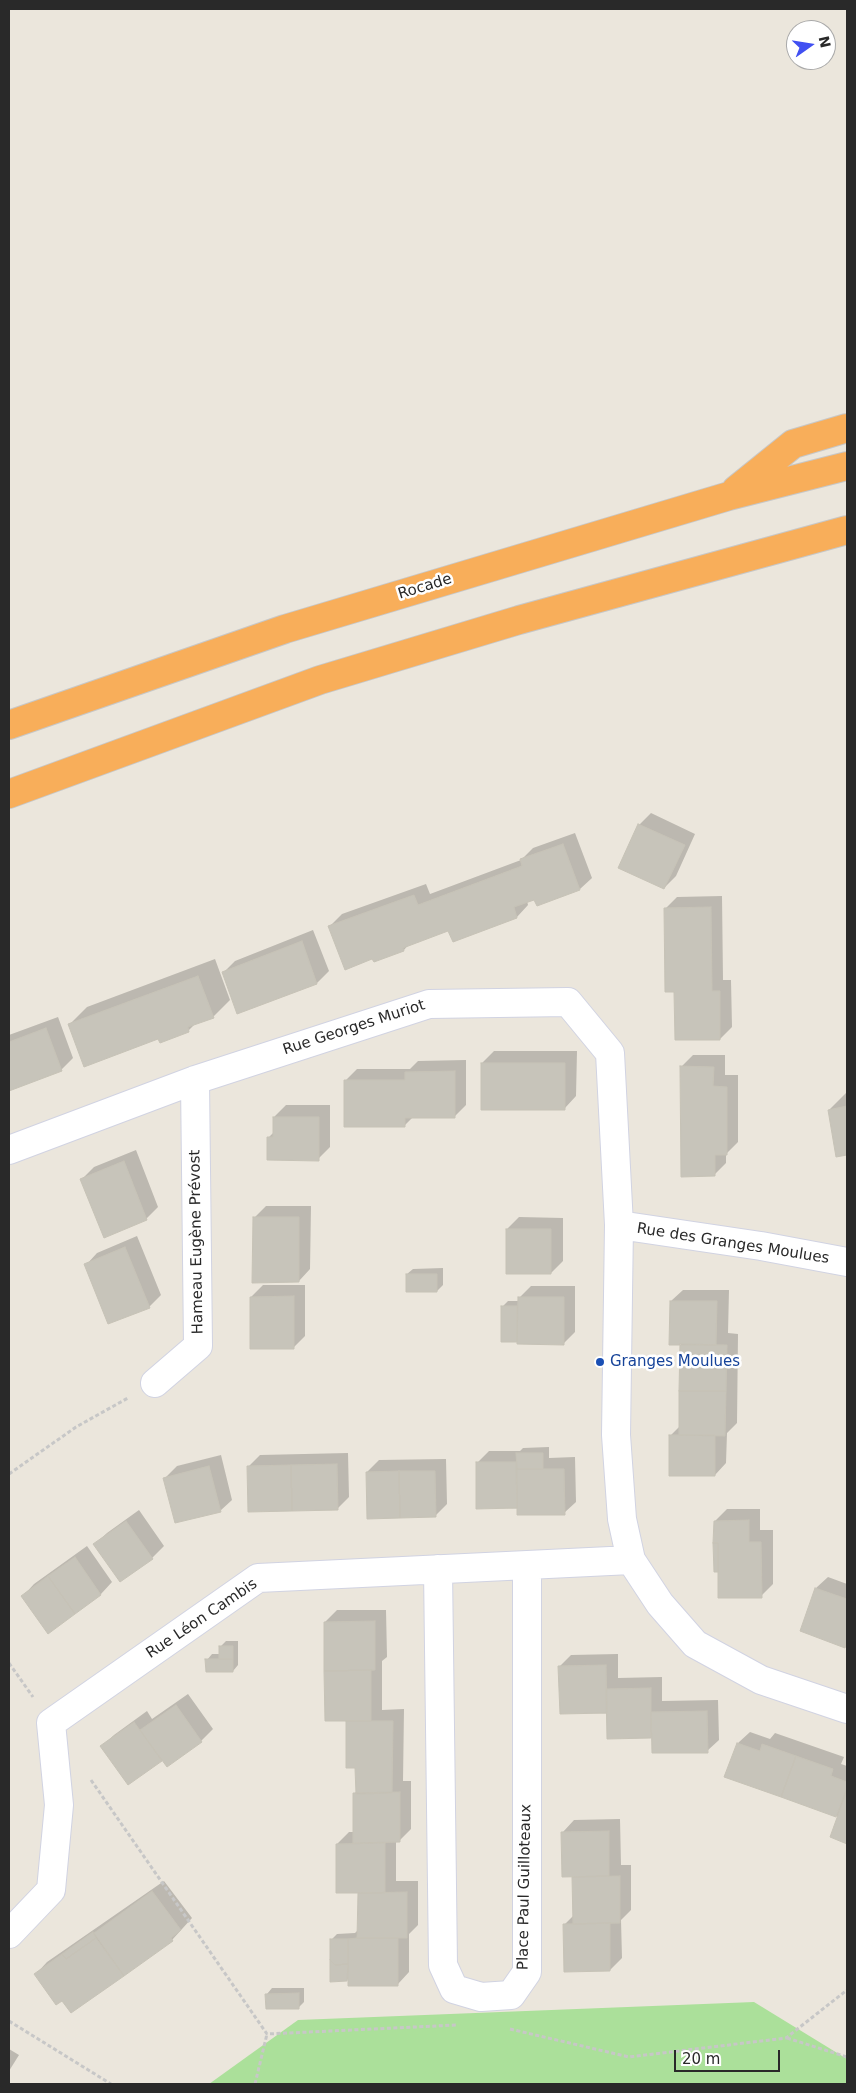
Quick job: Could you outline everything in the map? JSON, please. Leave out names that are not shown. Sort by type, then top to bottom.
[{"type":"highway","points":[[729,496],[793,444],[847,428]]},
{"type":"highway","name":"Rocade","points":[[9,725],[285,629],[729,496],[847,466]]},
{"type":"highway","points":[[9,794],[320,680],[519,620],[847,530]]},
{"type":"highway","points":[[519,620],[762,570],[847,549]]},
{"type":"street","name":"Rue Georges Muriot","points":[[9,1150],[195,1080],[429,1004],[568,1002],[610,1053],[619,1226]]},
{"type":"street","name":"Hameau Eugène Prévost","points":[[155,1384],[198,1346],[195,1080]]},
{"type":"street","name":"Rue des Granges Moulues","points":[[619,1226],[761,1246],[847,1262]]},
{"type":"street","points":[[619,1226],[616,1435],[622,1519],[631,1560],[660,1604],[695,1644],[761,1680],[847,1709]]},
{"type":"street","name":"Rue Léon Cambis","points":[[51,1724],[258,1578],[631,1560]]},
{"type":"street","name":"Place Paul Guilloteaux","points":[[438,1569],[443,1965],[454,1989],[481,1997],[511,1995],[527,1972],[526,1565]]},
{"type":"street","points":[[9,1934],[51,1890],[59,1805],[51,1724]]},
{"type":"path","points":[[9,1474],[76,1427],[155,1384]]},
{"type":"path","points":[[9,1663],[51,1724]]},
{"type":"path","points":[[85,1772],[267,2034],[255,2084]]},
{"type":"path","points":[[786,2038],[847,1990]]},
{"type":"path","points":[[9,2021],[111,2084]]},
{"type":"path","points":[[267,2034],[466,2025]]},
{"type":"path","points":[[505,2028],[629,2057],[786,2038],[847,2058]]},
{"type":"green space","points":[[754,2002],[847,2059],[847,2084],[209,2084],[298,2020]]},
{"type":"building","points":[[638,824],[685,845],[664,889],[618,868]]},
{"type":"building","points":[[563,844],[580,890],[537,906],[534,900],[514,907],[517,918],[453,942],[448,931],[403,948],[404,951],[374,962],[372,959],[345,970],[328,926],[414,895],[418,905],[522,866],[520,859]]},
{"type":"building","points":[[711,907],[712,991],[720,991],[720,1040],[675,1040],[674,992],[665,992],[664,908]]},
{"type":"building","points":[[302,941],[317,984],[237,1014],[222,972]]},
{"type":"building","points":[[198,976],[214,1018],[188,1027],[189,1032],[160,1043],[158,1039],[84,1067],[68,1024]]},
{"type":"building","points":[[46,1028],[62,1071],[9,1091],[9,1042]]},
{"type":"building","points":[[481,1063],[565,1063],[565,1110],[481,1110]]},
{"type":"building","points":[[680,1066],[714,1067],[713,1086],[727,1087],[727,1155],[715,1155],[715,1176],[681,1177]]},
{"type":"building","points":[[455,1071],[455,1118],[405,1118],[405,1127],[344,1127],[344,1080],[405,1080],[405,1072]]},
{"type":"building","points":[[847,1106],[847,1155],[836,1157],[828,1110]]},
{"type":"building","points":[[273,1117],[319,1117],[319,1161],[267,1160],[267,1137],[273,1137]]},
{"type":"building","points":[[124,1161],[147,1220],[104,1238],[80,1179]]},
{"type":"building","points":[[253,1217],[299,1217],[299,1282],[252,1283]]},
{"type":"building","points":[[506,1229],[551,1229],[551,1274],[506,1274]]},
{"type":"building","points":[[125,1247],[150,1308],[108,1324],[84,1264]]},
{"type":"building","points":[[406,1274],[437,1274],[437,1292],[406,1292]]},
{"type":"building","points":[[294,1296],[294,1349],[250,1349],[250,1297]]},
{"type":"building","points":[[518,1297],[564,1297],[564,1345],[517,1344]]},
{"type":"building","points":[[670,1301],[717,1301],[716,1345],[669,1345]]},
{"type":"building","points":[[501,1306],[517,1306],[517,1342],[501,1342]]},
{"type":"building","points":[[680,1344],[727,1345],[726,1391],[679,1391]]},
{"type":"building","points":[[679,1391],[726,1391],[725,1436],[679,1435]]},
{"type":"building","points":[[669,1435],[715,1435],[715,1476],[669,1476]]},
{"type":"building","points":[[516,1453],[543,1453],[543,1469],[517,1469]]},
{"type":"building","points":[[476,1462],[516,1462],[517,1508],[476,1509]]},
{"type":"building","points":[[337,1464],[338,1510],[292,1511],[291,1465]]},
{"type":"building","points":[[291,1465],[292,1511],[248,1512],[247,1466]]},
{"type":"building","points":[[209,1466],[221,1512],[175,1523],[163,1478]]},
{"type":"building","points":[[517,1469],[564,1469],[565,1515],[517,1515]]},
{"type":"building","points":[[399,1471],[435,1471],[436,1517],[400,1518]]},
{"type":"building","points":[[399,1471],[400,1518],[367,1519],[366,1472]]},
{"type":"building","points":[[749,1520],[749,1542],[761,1542],[762,1598],[718,1598],[718,1543],[713,1543],[714,1521]]},
{"type":"building","points":[[126,1521],[153,1559],[120,1582],[93,1544]]},
{"type":"building","points":[[713,1543],[718,1543],[718,1572],[714,1572]]},
{"type":"building","points":[[75,1557],[101,1595],[75,1614],[48,1576]]},
{"type":"building","points":[[48,1576],[75,1614],[48,1634],[21,1596]]},
{"type":"building","points":[[815,1588],[847,1599],[847,1641],[845,1648],[800,1631]]},
{"type":"building","points":[[375,1621],[375,1670],[324,1671],[324,1622]]},
{"type":"building","points":[[219,1646],[233,1646],[233,1659],[219,1659]]},
{"type":"building","points":[[205,1659],[233,1659],[233,1672],[206,1672]]},
{"type":"building","points":[[606,1665],[607,1713],[560,1714],[558,1666]]},
{"type":"building","points":[[371,1670],[371,1721],[325,1721],[324,1671]]},
{"type":"building","points":[[651,1688],[651,1738],[607,1739],[606,1689]]},
{"type":"building","points":[[176,1705],[202,1742],[167,1767],[140,1730]]},
{"type":"building","points":[[707,1711],[708,1753],[652,1753],[651,1712]]},
{"type":"building","points":[[346,1721],[393,1721],[392,1793],[356,1794],[355,1768],[346,1768]]},
{"type":"building","points":[[134,1722],[162,1761],[128,1785],[100,1746]]},
{"type":"building","points":[[737,1743],[760,1751],[762,1744],[796,1756],[781,1797],[724,1777]]},
{"type":"building","points":[[796,1756],[833,1769],[831,1776],[847,1782],[847,1788],[836,1817],[781,1797]]},
{"type":"building","points":[[847,1790],[847,1844],[830,1837]]},
{"type":"building","points":[[400,1792],[400,1842],[353,1843],[353,1793]]},
{"type":"building","points":[[609,1831],[609,1876],[562,1877],[561,1832]]},
{"type":"building","points":[[385,1843],[385,1893],[336,1893],[336,1844]]},
{"type":"building","points":[[620,1876],[620,1923],[573,1924],[572,1877]]},
{"type":"building","points":[[152,1891],[181,1930],[171,1938],[173,1941],[124,1976],[94,1933]]},
{"type":"building","points":[[407,1892],[407,1938],[357,1938],[358,1893]]},
{"type":"building","points":[[610,1923],[610,1971],[564,1972],[563,1924]]},
{"type":"building","points":[[93,1932],[96,1938],[66,1959],[62,1954]]},
{"type":"building","points":[[96,1938],[124,1976],[71,2013],[62,2001],[56,2005],[34,1974],[62,1954],[66,1959]]},
{"type":"building","points":[[398,1938],[398,1986],[348,1986],[348,1939]]},
{"type":"building","points":[[330,1939],[348,1939],[348,1964],[335,1965],[330,1960]]},
{"type":"building","points":[[330,1960],[335,1965],[348,1964],[347,1981],[330,1982]]},
{"type":"building","points":[[299,1993],[299,2009],[266,2009],[265,1994]]},
{"type":"place","name":"Granges Moulues","points":[[600,1362]]}]
